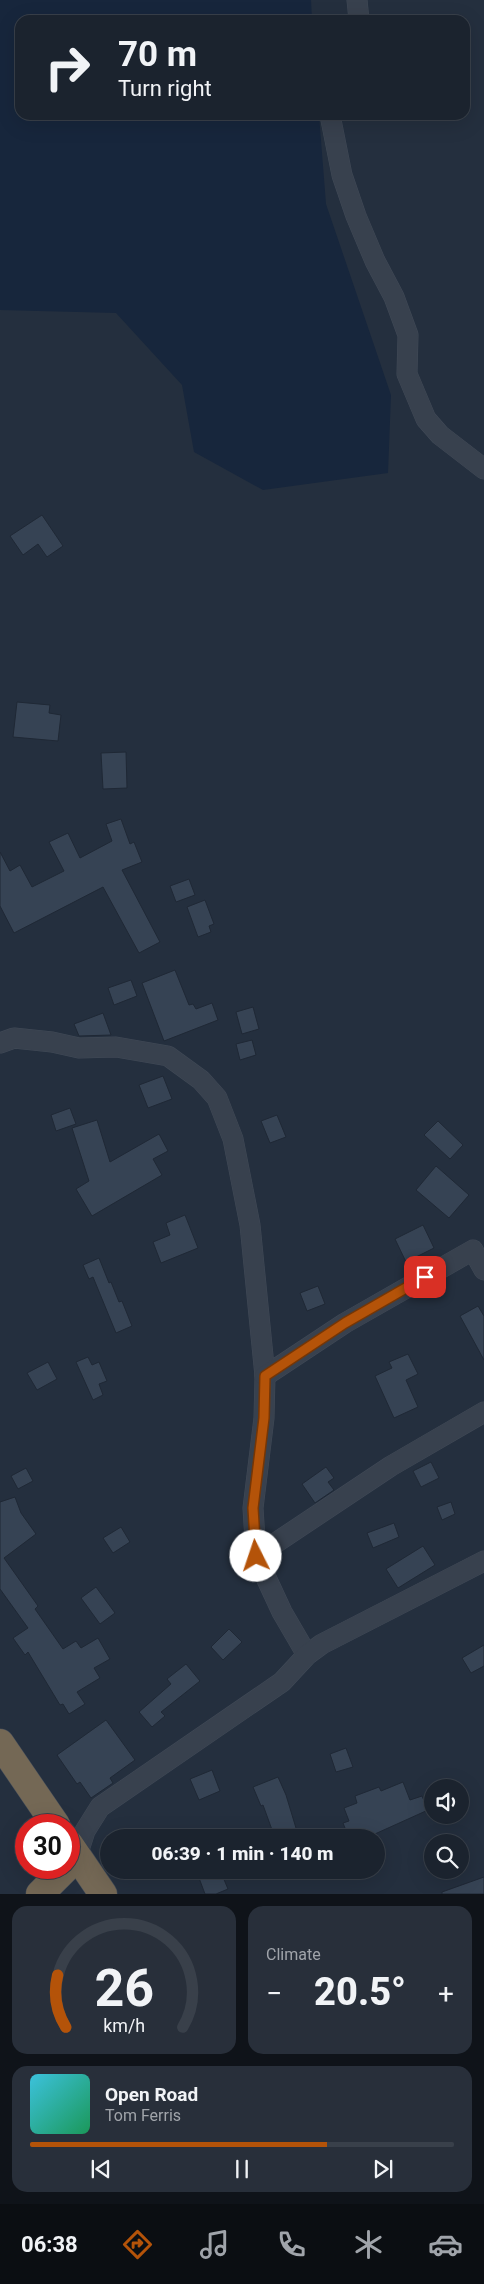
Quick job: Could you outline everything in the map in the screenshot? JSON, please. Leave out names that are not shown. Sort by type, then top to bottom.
[{"type":"highway","points":[[0,1743],[48,1814]]},
{"type":"highway","points":[[80,1869],[102,1894]]},
{"type":"highway","points":[[40,1894],[52,1879]]},
{"type":"street","points":[[357,0],[358,15]]},
{"type":"street","points":[[331,120],[342,175],[356,216],[375,261],[394,297],[408,335],[407,374],[426,418],[440,435],[484,469]]},
{"type":"street","points":[[0,1044],[14,1038],[52,1042],[79,1048],[116,1047],[168,1056],[201,1080],[217,1098],[233,1139],[250,1225],[265,1376],[264,1418],[253,1508],[256,1556],[282,1612],[307,1655]]},
{"type":"street","points":[[265,1376],[345,1323],[472,1250],[484,1270]]},
{"type":"street","points":[[256,1556],[391,1466],[484,1412]]},
{"type":"street","points":[[80,1841],[100,1807],[282,1682],[307,1655],[358,1624],[406,1599],[432,1589],[484,1561]]},
{"type":"water","points":[[0,0],[311,0],[312,15],[15,15],[15,120],[319,120],[326,204],[391,395],[388,473],[263,490],[194,452],[182,385],[116,313],[0,310]]},
{"type":"building","points":[[42,515],[63,546],[47,557],[38,544],[23,555],[10,536]]},
{"type":"building","points":[[17,702],[50,705],[49,713],[61,715],[58,741],[13,737]]},
{"type":"building","points":[[126,752],[127,788],[103,789],[101,753]]},
{"type":"building","points":[[121,819],[130,844],[134,842],[142,862],[122,870],[160,942],[139,953],[103,887],[14,933],[0,906],[0,852],[10,871],[20,865],[32,887],[64,871],[49,842],[68,833],[80,858],[112,841],[106,824]]},
{"type":"building","points":[[189,879],[195,895],[176,902],[170,886]]},
{"type":"building","points":[[205,900],[214,924],[209,926],[211,932],[198,937],[187,907]]},
{"type":"building","points":[[175,970],[189,1005],[193,1004],[196,1009],[212,1003],[218,1020],[164,1041],[142,983]]},
{"type":"building","points":[[131,980],[137,996],[114,1005],[108,988]]},
{"type":"building","points":[[253,1007],[259,1029],[242,1034],[236,1012]]},
{"type":"building","points":[[103,1013],[111,1035],[79,1036],[74,1024]]},
{"type":"building","points":[[252,1040],[256,1055],[240,1060],[236,1044]]},
{"type":"building","points":[[163,1076],[172,1099],[148,1108],[139,1085]]},
{"type":"building","points":[[70,1108],[76,1124],[56,1131],[51,1115]]},
{"type":"building","points":[[277,1115],[286,1137],[270,1143],[261,1121]]},
{"type":"building","points":[[97,1120],[110,1162],[159,1134],[168,1151],[153,1159],[162,1175],[92,1216],[76,1189],[89,1181],[72,1128]]},
{"type":"building","points":[[438,1121],[463,1145],[450,1159],[424,1135]]},
{"type":"building","points":[[436,1166],[469,1195],[449,1218],[416,1190]]},
{"type":"building","points":[[185,1215],[198,1248],[161,1263],[153,1242],[170,1235],[166,1223]]},
{"type":"building","points":[[423,1225],[434,1248],[406,1262],[395,1239]]},
{"type":"building","points":[[99,1258],[119,1302],[122,1301],[132,1326],[116,1333],[93,1277],[89,1279],[83,1265]]},
{"type":"building","points":[[318,1286],[325,1304],[307,1311],[300,1293]]},
{"type":"building","points":[[478,1306],[484,1316],[484,1360],[460,1316]]},
{"type":"building","points":[[408,1354],[418,1374],[406,1380],[418,1407],[394,1418],[375,1376],[392,1368],[389,1362]]},
{"type":"building","points":[[88,1357],[92,1365],[99,1362],[107,1381],[99,1384],[103,1395],[93,1400],[76,1362]]},
{"type":"building","points":[[48,1362],[57,1379],[37,1390],[27,1373]]},
{"type":"building","points":[[431,1462],[439,1478],[421,1487],[413,1471]]},
{"type":"building","points":[[326,1467],[334,1478],[328,1482],[334,1490],[315,1503],[302,1484]]},
{"type":"building","points":[[26,1468],[33,1481],[18,1489],[11,1476]]},
{"type":"building","points":[[15,1497],[21,1513],[36,1534],[4,1558],[38,1606],[35,1609],[63,1649],[76,1641],[81,1648],[98,1638],[110,1659],[94,1668],[100,1678],[77,1692],[85,1704],[69,1714],[63,1704],[60,1705],[28,1652],[25,1655],[13,1638],[28,1628],[0,1589],[0,1502]]},
{"type":"building","points":[[451,1502],[455,1514],[442,1520],[437,1507]]},
{"type":"building","points":[[394,1523],[399,1537],[373,1548],[367,1533]]},
{"type":"building","points":[[121,1527],[130,1542],[113,1553],[103,1538]]},
{"type":"building","points":[[423,1546],[435,1565],[398,1588],[386,1569]]},
{"type":"building","points":[[96,1587],[115,1613],[100,1624],[81,1598]]},
{"type":"building","points":[[229,1629],[242,1642],[223,1660],[211,1647]]},
{"type":"building","points":[[484,1645],[484,1666],[471,1673],[462,1658]]},
{"type":"building","points":[[186,1664],[200,1681],[161,1712],[165,1716],[152,1727],[139,1712],[171,1684],[167,1679]]},
{"type":"building","points":[[106,1720],[135,1760],[110,1778],[113,1783],[91,1798],[80,1782],[77,1784],[57,1755]]},
{"type":"building","points":[[346,1748],[353,1767],[336,1772],[330,1754]]},
{"type":"building","points":[[212,1770],[220,1791],[199,1800],[190,1779]]},
{"type":"building","points":[[278,1777],[286,1795],[296,1829],[272,1829],[263,1805],[261,1806],[253,1787]]},
{"type":"building","points":[[403,1782],[410,1800],[422,1796],[424,1812],[385,1829],[345,1829],[343,1823],[349,1821],[344,1808],[357,1803],[355,1796],[379,1787],[381,1791]]},
{"type":"building","points":[[484,1877],[484,1894],[442,1894],[442,1892]]},
{"type":"building","points":[[199,1879],[224,1879],[228,1889],[216,1894],[205,1894]]},
{"type":"route","points":[[256,1556],[253,1508],[264,1418],[265,1376],[345,1323],[425,1277]]}]
